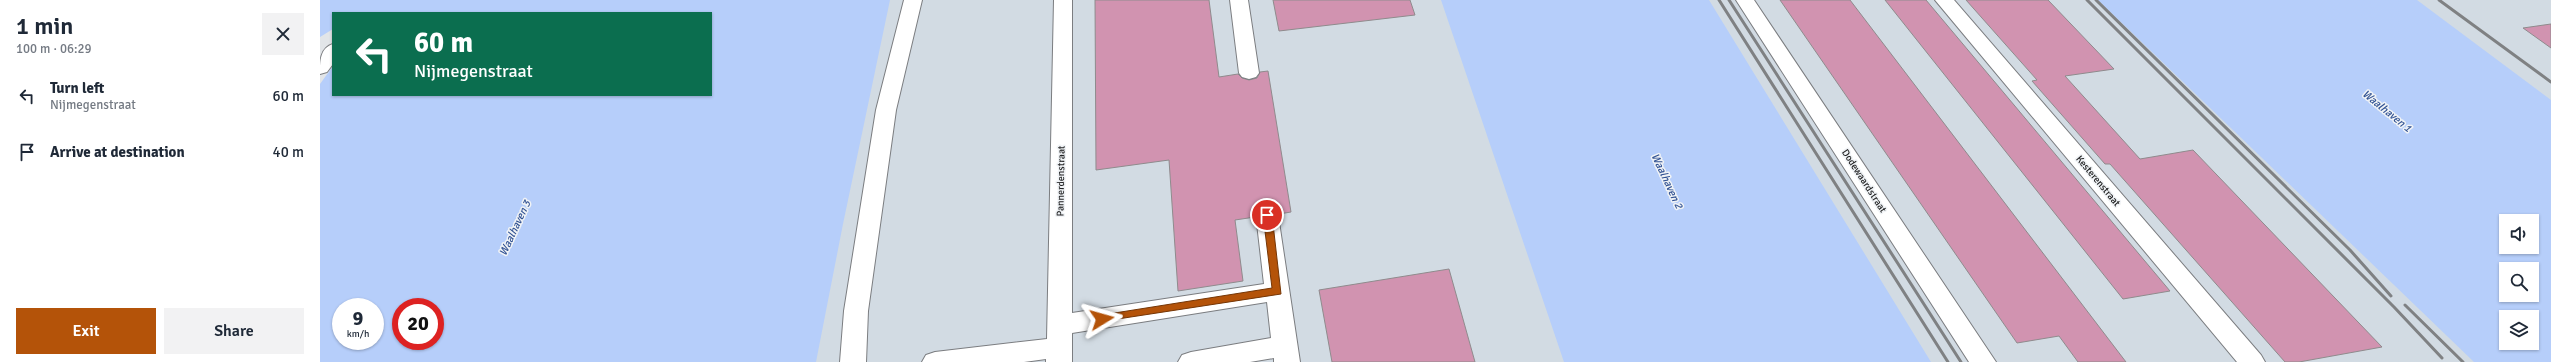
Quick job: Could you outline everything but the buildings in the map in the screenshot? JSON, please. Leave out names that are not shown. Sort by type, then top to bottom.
[{"type":"street","points":[[853,362],[856,311],[886,110],[913,0]]},
{"type":"street","name":"Pannerdenstraat","points":[[1059,345],[1063,0]]},
{"type":"street","points":[[1239,0],[1249,73]]},
{"type":"street","name":"Dodewaardstraat","points":[[1745,0],[1983,362]]},
{"type":"street","name":"Kesterenstraat","points":[[1944,0],[2252,362]]},
{"type":"street","points":[[320,68],[332,51]]},
{"type":"street","points":[[1191,362],[1286,354],[1267,215]]},
{"type":"street","points":[[935,362],[1059,345],[1278,291]]},
{"type":"shaded area","points":[[870,0],[1450,0],[1576,362],[790,362]]},
{"type":"shaded area","points":[[1688,0],[2129,0],[2504,362],[1902,362]]},
{"type":"shaded area","points":[[2401,0],[2551,0],[2551,114]]},
{"type":"water","name":"Waalhaven 3","points":[[320,0],[890,0],[816,362],[320,362],[320,84],[332,67],[332,96],[712,96],[712,12],[332,12],[332,30],[320,37]]},
{"type":"water","name":"Waalhaven 2","points":[[1441,0],[1709,0],[1931,362],[1564,362]]},
{"type":"water","name":"Waalhaven 1","points":[[2098,0],[2417,0],[2551,100],[2551,362],[2474,362]]},
{"type":"railway","points":[[1719,0],[1948,362]]},
{"type":"railway","points":[[1729,0],[1961,362]]},
{"type":"railway","points":[[2087,0],[2394,307],[2442,358]]},
{"type":"railway","points":[[2096,0],[2350,250],[2391,296]]},
{"type":"railway","points":[[2439,0],[2551,82]]},
{"type":"railway","points":[[2405,305],[2463,362]]},
{"type":"route","points":[[1102,319],[1278,291],[1267,215]]}]
